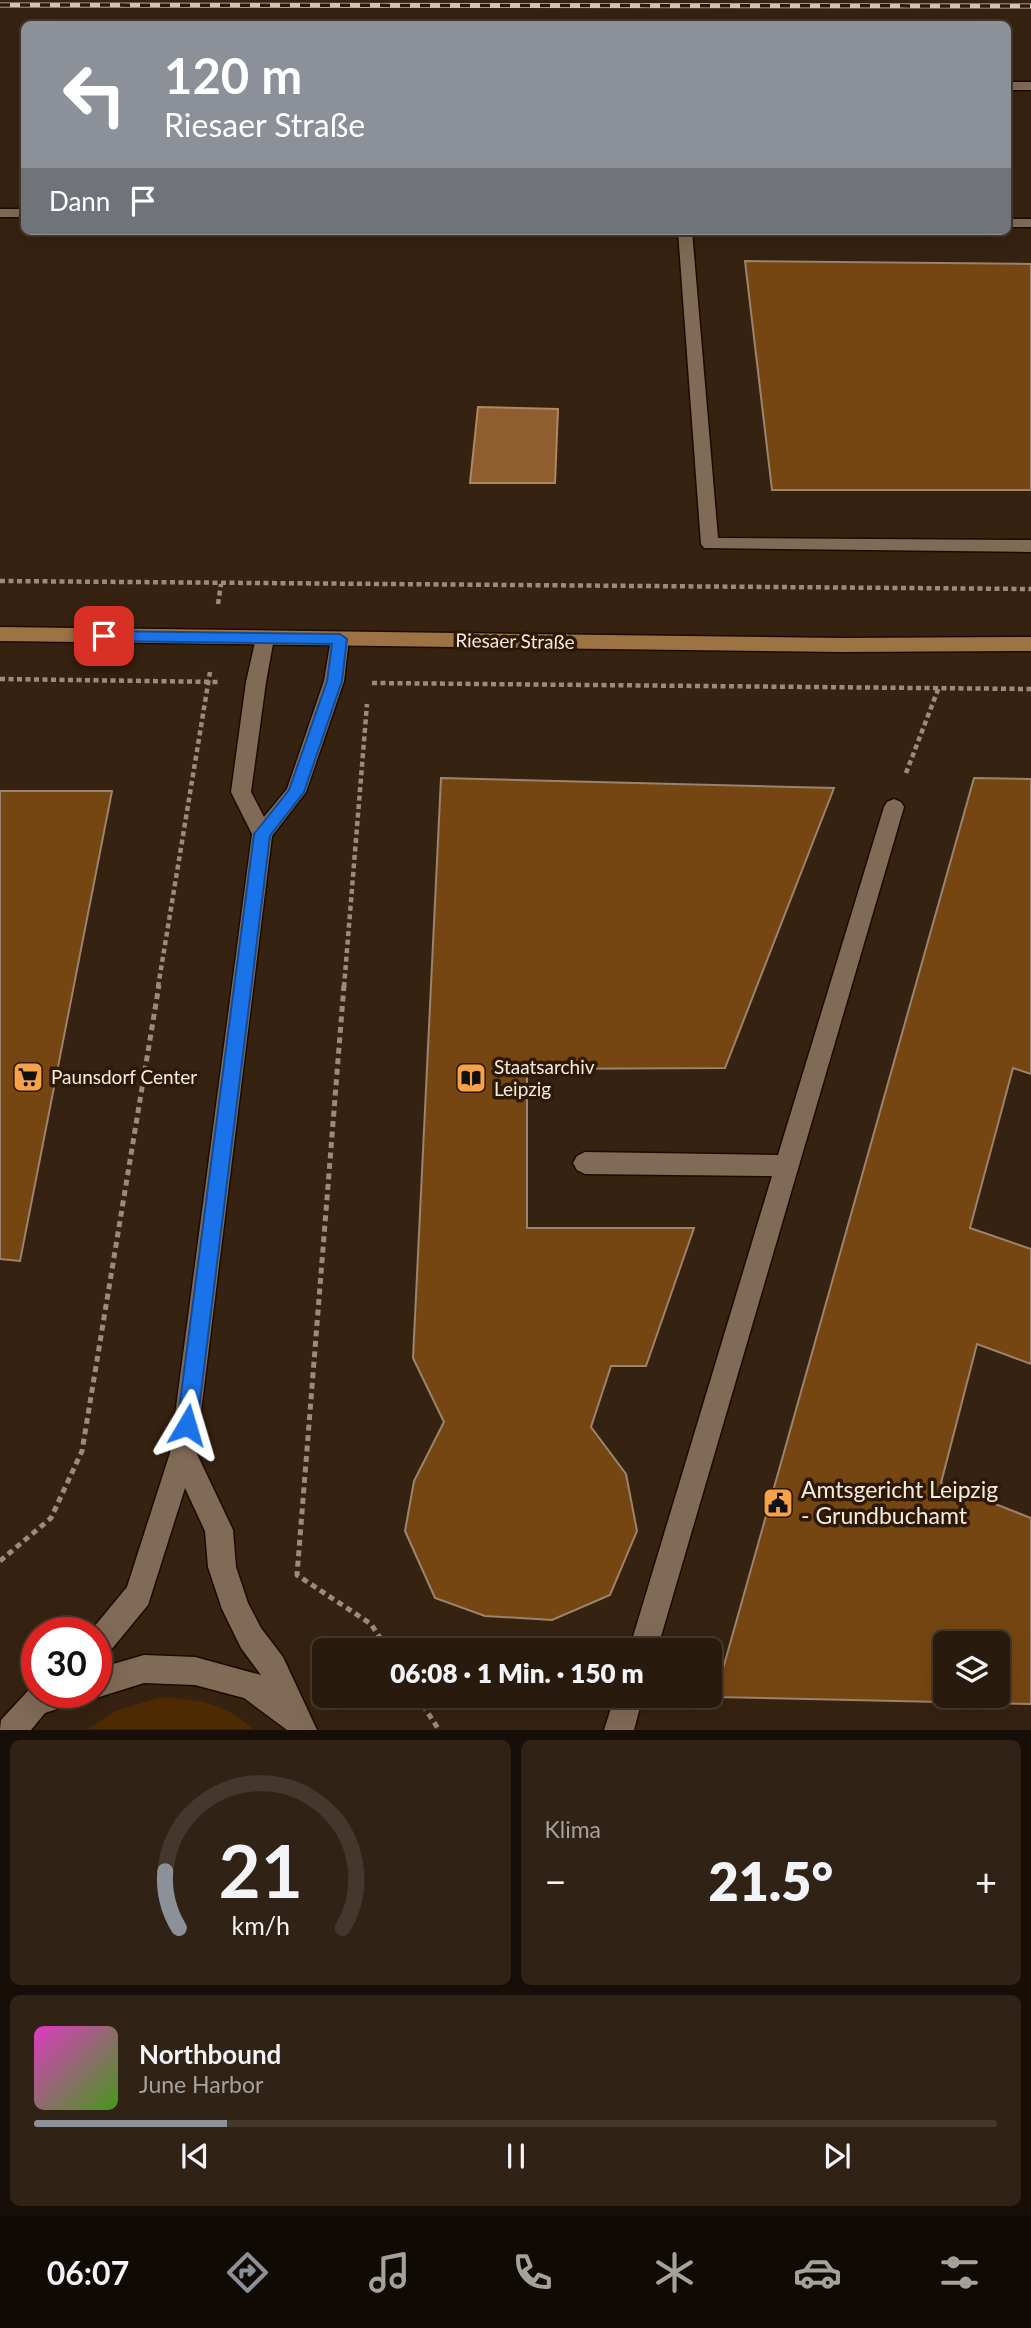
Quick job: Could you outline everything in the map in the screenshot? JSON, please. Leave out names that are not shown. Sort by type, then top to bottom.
[{"type":"main road","name":"Riesaer Straße","points":[[0,634],[842,645],[1031,644]]},
{"type":"street","points":[[1011,86],[1031,86]]},
{"type":"street","points":[[0,213],[21,213]]},
{"type":"street","points":[[1011,223],[1031,223]]},
{"type":"street","points":[[685,235],[710,544],[1031,546]]},
{"type":"street","points":[[262,834],[241,792],[256,682],[265,638]]},
{"type":"street","points":[[112,1627],[138,1595],[183,1453],[262,834],[296,792],[334,681],[340,639]]},
{"type":"street","points":[[647,1638],[894,807]]},
{"type":"street","points":[[585,1163],[787,1166]]},
{"type":"street","points":[[183,1453],[219,1530],[222,1567],[236,1609],[251,1638],[273,1667],[300,1724]]},
{"type":"street","points":[[112,1679],[144,1670],[195,1671],[251,1685],[300,1724]]},
{"type":"street","points":[[11,1730],[30,1708]]},
{"type":"street","points":[[619,1730],[625,1708]]},
{"type":"path","points":[[0,580],[1031,589]]},
{"type":"path","points":[[0,679],[209,682],[82,1451],[51,1518],[0,1561]]},
{"type":"path","points":[[380,1638],[371,1624],[297,1575],[369,683],[1031,688]]},
{"type":"path","points":[[894,807],[939,687]]},
{"type":"path","points":[[425,1708],[439,1730]]},
{"type":"shaded area","points":[[478,407],[558,409],[555,483],[470,483]]},
{"type":"shaded area","points":[[162,1697],[211,1704],[232,1713],[253,1729],[88,1729],[115,1711]]},
{"type":"building","points":[[745,261],[1031,264],[1031,490],[772,490]]},
{"type":"building","points":[[441,778],[834,788],[725,1068],[527,1069],[527,1228],[694,1228],[646,1366],[611,1366],[591,1427],[626,1474],[637,1531],[610,1595],[552,1620],[485,1616],[435,1598],[405,1531],[414,1481],[444,1422],[413,1358]]},
{"type":"building","points":[[974,778],[1031,779],[1031,1074],[1013,1068],[970,1228],[1031,1249],[1031,1364],[977,1344],[941,1483],[1031,1518],[1031,1704],[1010,1704],[1010,1631],[933,1631],[933,1702],[722,1697],[722,1672]]},
{"type":"building","name":"Paunsdorf Center","points":[[0,791],[112,791],[20,1261],[0,1259]]},
{"type":"railway","points":[[0,5],[1031,6]]},
{"type":"place","name":"Paunsdorf Center","points":[[28,1077]]},
{"type":"place","name":"Staatsarchiv Leipzig","points":[[471,1078]]},
{"type":"place","name":"Amtsgericht Leipzig - Grundbuchamt","points":[[778,1503]]},
{"type":"route","points":[[104,636],[340,639],[334,681],[296,792],[262,834],[187,1425]]}]
